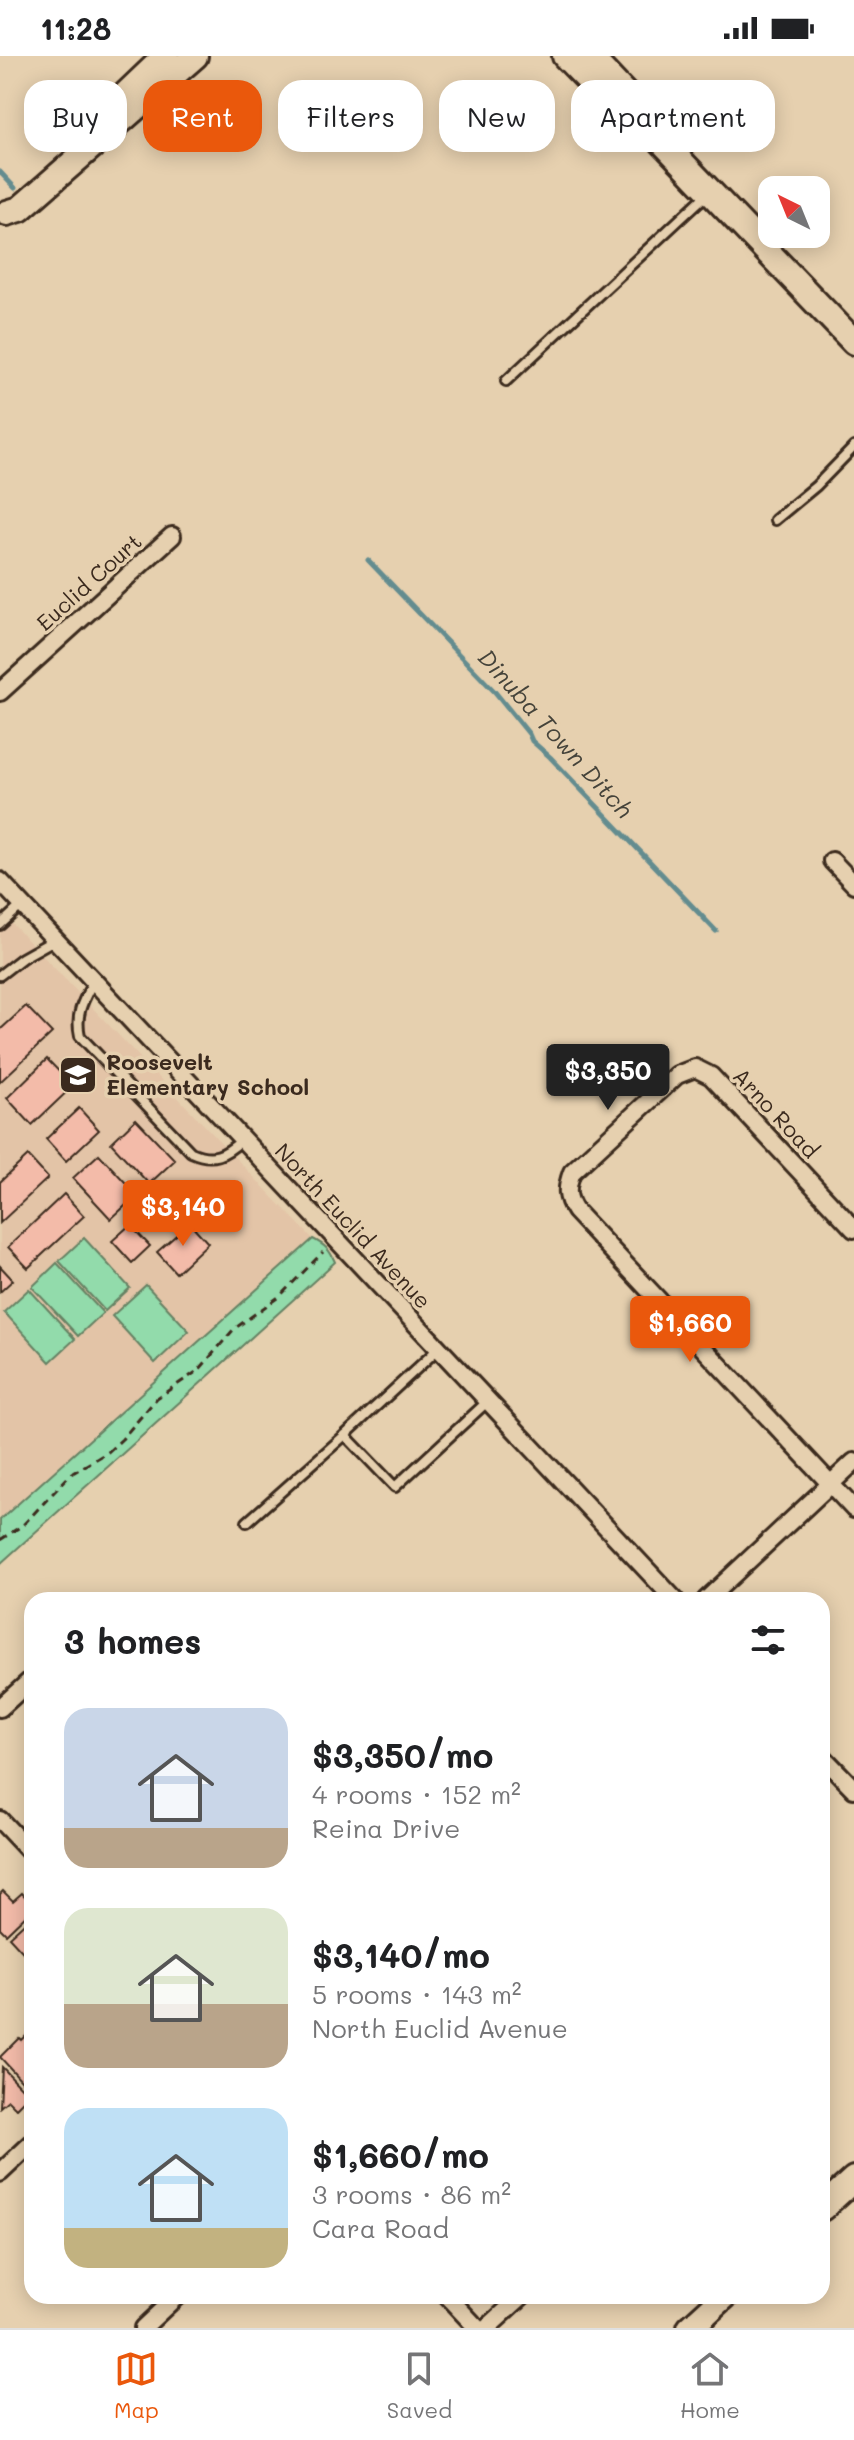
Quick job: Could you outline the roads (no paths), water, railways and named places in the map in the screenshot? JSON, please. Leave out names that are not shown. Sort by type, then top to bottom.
[{"type":"street","points":[[3,216],[13,199],[166,56]]},
{"type":"street","points":[[3,216],[20,209],[195,56]]},
{"type":"street","points":[[565,56],[589,80]]},
{"type":"street","points":[[589,56],[612,80]]},
{"type":"street","points":[[673,152],[854,342]]},
{"type":"street","name":"Euclid Court","points":[[0,692],[172,536]]},
{"type":"street","points":[[832,861],[854,884]]},
{"type":"street","name":"North Euclid Avenue","points":[[0,881],[667,1592]]},
{"type":"street","name":"Arno Road","points":[[830,1484],[575,1211],[567,1194],[572,1172],[677,1075],[695,1068],[711,1076],[854,1229]]},
{"type":"street","points":[[715,1592],[854,1462]]},
{"type":"street","points":[[830,1484],[854,1509]]},
{"type":"street","points":[[0,1708],[24,1686]]},
{"type":"street","points":[[830,1764],[854,1789]]},
{"type":"street","points":[[0,1820],[24,1846]]},
{"type":"street","points":[[0,2173],[24,2150]]},
{"type":"street","points":[[830,2201],[854,2179]]},
{"type":"street","points":[[143,2328],[168,2304]]},
{"type":"street","points":[[454,2304],[477,2328]]},
{"type":"street","points":[[487,2328],[513,2304]]},
{"type":"street","points":[[690,2328],[716,2304]]},
{"type":"lane","points":[[506,381],[711,191]]},
{"type":"lane","points":[[775,520],[816,486],[854,447]]},
{"type":"lane","points":[[0,925],[22,905]]},
{"type":"lane","points":[[0,975],[54,940]]},
{"type":"lane","points":[[93,982],[81,1004],[77,1022],[80,1036],[191,1152],[203,1158],[221,1156],[242,1140]]},
{"type":"lane","points":[[247,1522],[438,1349]]},
{"type":"lane","points":[[345,1435],[395,1487],[488,1401]]},
{"type":"waterway","name":"Dinuba Town Ditch","points":[[0,172],[15,188]]},
{"type":"waterway","name":"Dinuba Town Ditch","points":[[368,560],[495,692],[532,741],[716,931]]},
{"type":"place","name":"Roosevelt Elementary School","points":[[78,1075]]}]
